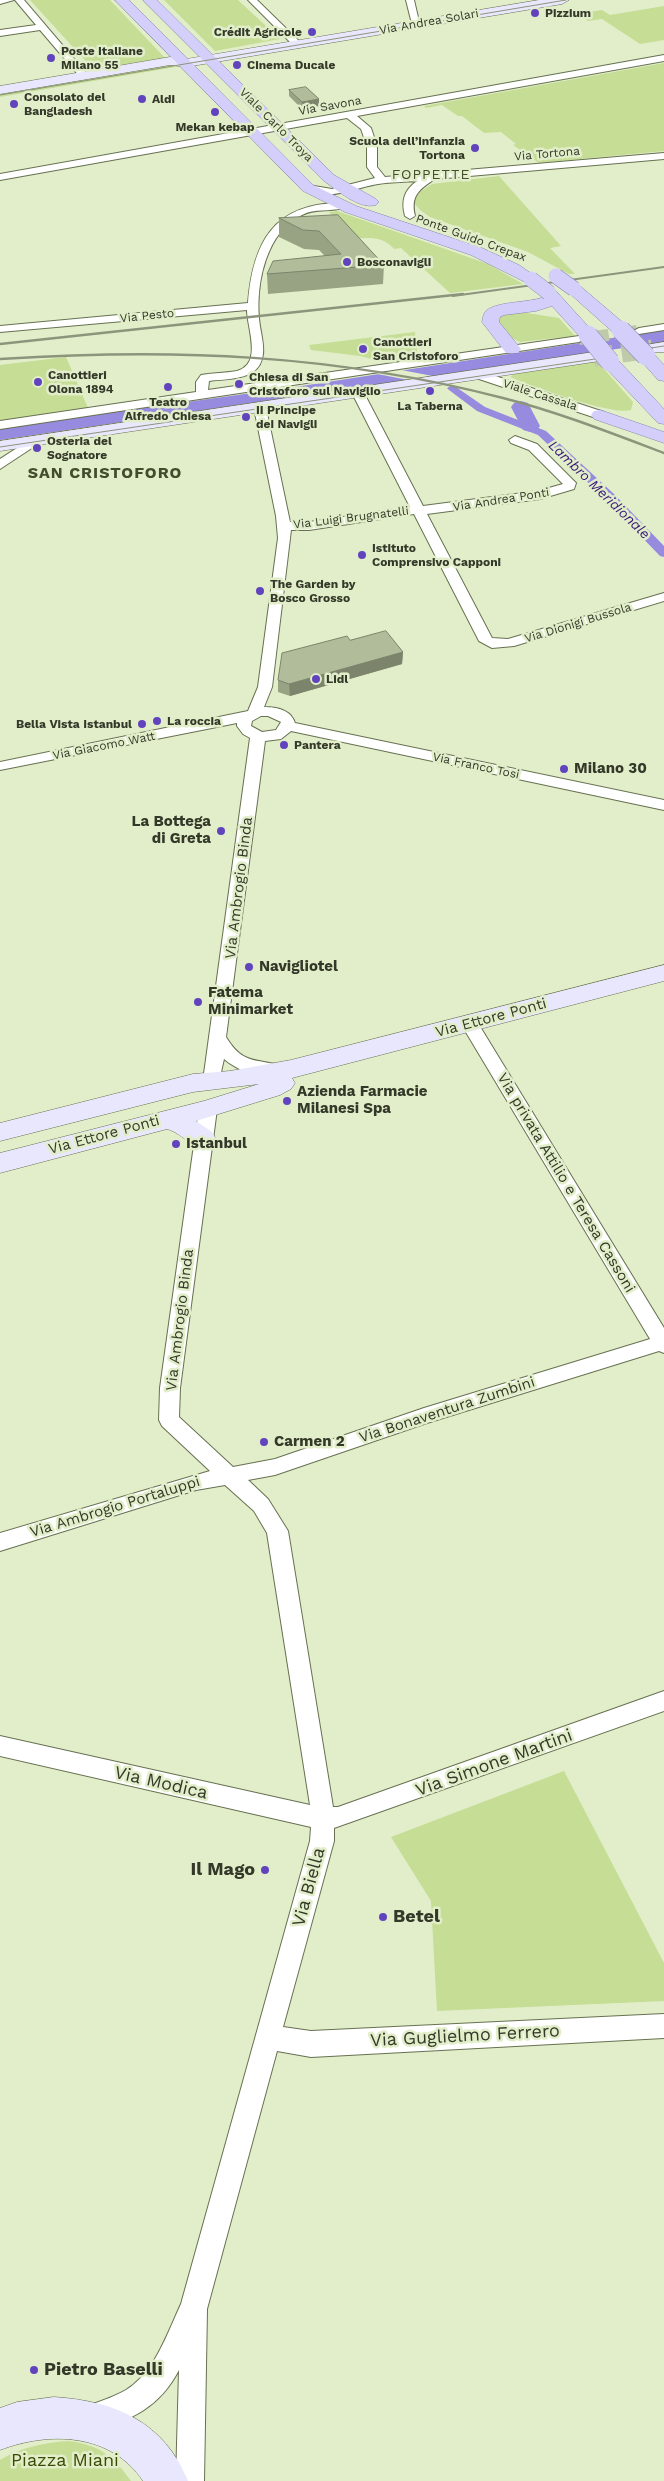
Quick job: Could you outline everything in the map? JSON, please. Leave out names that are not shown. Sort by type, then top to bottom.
[{"type":"main road","name":"Viale Carlo Troya","points":[[122,0],[310,190],[339,206]]},
{"type":"main road","name":"Viale Carlo Troya","points":[[150,0],[328,178],[353,194],[410,216]]},
{"type":"main road","name":"Ponte Guido Crepax","points":[[339,206],[471,250],[498,261],[556,276],[595,307],[658,349]]},
{"type":"main road","name":"Ponte Guido Crepax","points":[[410,216],[493,244],[534,269],[556,299],[570,314],[602,359]]},
{"type":"main road","points":[[512,350],[489,320],[496,312],[544,304],[556,299]]},
{"type":"main road","points":[[517,309],[570,314]]},
{"type":"main road","points":[[658,349],[664,376]]},
{"type":"main road","points":[[602,359],[633,387],[659,415]]},
{"type":"main road","points":[[600,415],[632,420],[659,415]]},
{"type":"main road","points":[[600,415],[664,438]]},
{"type":"street","points":[[0,2],[10,0]]},
{"type":"street","points":[[19,0],[87,80]]},
{"type":"street","points":[[252,0],[297,44]]},
{"type":"street","points":[[410,0],[417,24]]},
{"type":"street","name":"Via Andrea Solari","points":[[87,80],[178,69],[186,63],[562,0]]},
{"type":"street","points":[[0,33],[42,27]]},
{"type":"street","name":"Via Savona","points":[[0,177],[664,58]]},
{"type":"street","points":[[0,90],[87,80]]},
{"type":"street","points":[[0,99],[87,80]]},
{"type":"street","points":[[350,115],[366,128],[372,146],[372,167],[382,180]]},
{"type":"street","name":"Via Tortona","points":[[310,190],[353,194],[382,180],[433,178],[664,156]]},
{"type":"street","name":"Via Tortona","points":[[410,216],[408,203],[410,192],[421,182],[433,178]]},
{"type":"street","points":[[310,190],[312,201],[316,208]]},
{"type":"street","points":[[202,394],[202,382],[205,378],[243,372],[254,364],[257,353],[254,306],[258,268],[274,235],[285,220],[298,212],[339,206]]},
{"type":"street","name":"Via Pesto","points":[[0,333],[41,327],[254,306]]},
{"type":"street","name":"Via Pesto","points":[[0,329],[41,327]]},
{"type":"street","points":[[638,331],[664,328]]},
{"type":"street","points":[[0,425],[187,398],[202,394],[222,394],[579,339]]},
{"type":"street","points":[[0,446],[602,359]]},
{"type":"street","name":"Viale Cassala","points":[[480,376],[600,415]]},
{"type":"street","points":[[358,393],[483,638],[492,644]]},
{"type":"street","points":[[260,408],[285,538],[265,687],[249,719],[249,732],[258,736],[276,735],[287,726],[285,718],[275,712],[265,687]]},
{"type":"street","name":"Via Andrea Ponti","points":[[418,510],[540,495],[569,486],[570,483],[533,447],[515,440]]},
{"type":"street","points":[[0,465],[34,441]]},
{"type":"street","name":"Via Luigi Brugnatelli","points":[[284,526],[309,526],[418,510]]},
{"type":"street","name":"Via Dionigi Bussola","points":[[492,644],[509,643],[664,597]]},
{"type":"street","name":"Via Giacomo Watt","points":[[0,766],[208,725],[249,719],[275,712]]},
{"type":"street","name":"Via Franco Tosi","points":[[287,726],[664,805]]},
{"type":"street","name":"Via Ambrogio Binda","points":[[230,1475],[169,1420],[170,1388],[203,1138],[219,1040],[258,736]]},
{"type":"street","name":"Via Ettore Ponti","points":[[0,1132],[174,1088],[318,1063],[664,973]]},
{"type":"street","name":"Via privata Attilio e Teresa Cassoni","points":[[470,1024],[663,1343]]},
{"type":"street","points":[[219,1040],[229,1056],[250,1068],[260,1070],[291,1069]]},
{"type":"street","name":"Via Ettore Ponti","points":[[0,1163],[208,1109],[270,1089],[318,1063]]},
{"type":"street","points":[[165,1119],[175,1121],[203,1138]]},
{"type":"street","name":"Via Bonaventura Zumbini","points":[[230,1475],[253,1473],[275,1467],[424,1416],[663,1343]]},
{"type":"street","name":"Via Ambrogio Portaluppi","points":[[0,1542],[196,1482],[230,1475]]},
{"type":"street","name":"Via Biella","points":[[194,2307],[322,1841],[323,1819],[277,1531],[261,1505],[230,1475]]},
{"type":"street","name":"Via Simone Martini","points":[[323,1819],[338,1818],[356,1813],[664,1700]]},
{"type":"street","name":"Via Modica","points":[[0,1746],[293,1814],[323,1819]]},
{"type":"street","name":"Via Guglielmo Ferrero","points":[[267,2037],[311,2044],[664,2026]]},
{"type":"street","points":[[87,2420],[129,2405],[149,2390],[161,2372],[194,2307]]},
{"type":"street","points":[[190,2481],[194,2307]]},
{"type":"street","points":[[0,2429],[16,2422],[54,2419],[87,2420],[117,2431],[144,2448],[166,2481]]},
{"type":"green space","points":[[30,0],[110,0],[165,58],[93,69]]},
{"type":"green space","points":[[164,0],[238,0],[280,39],[215,51]]},
{"type":"green space","points":[[664,6],[664,40],[640,44],[602,19],[588,21],[578,14],[602,10],[610,15]]},
{"type":"green space","points":[[171,63],[175,67],[0,97],[0,92]]},
{"type":"green space","points":[[664,63],[664,151],[539,163],[513,145],[516,144],[501,132],[484,133],[462,116],[458,116],[442,105],[426,108],[424,106]]},
{"type":"green space","points":[[499,176],[561,246],[550,248],[575,274],[569,274],[528,252],[430,217],[414,203],[415,195],[432,184]]},
{"type":"green space","points":[[337,211],[488,264],[523,284],[450,293],[401,248],[394,249],[386,242],[376,239],[355,239],[329,212]]},
{"type":"green space","points":[[527,313],[559,318],[575,336],[520,342],[508,336],[496,319],[501,315]]},
{"type":"green space","name":"Canottieri San Cristoforo","points":[[415,332],[418,358],[391,364],[360,356],[311,350],[309,345]]},
{"type":"green space","name":"Canottieri Olona 1894","points":[[66,357],[88,408],[0,421],[0,365]]},
{"type":"green space","points":[[597,361],[633,402],[631,410],[621,411],[590,405],[510,377],[515,374]]},
{"type":"green space","points":[[564,1771],[664,1963],[664,2001],[437,2011],[431,1901],[391,1837]]},
{"type":"green space","name":"Piazza Miani","points":[[68,2441],[89,2445],[105,2453],[112,2458],[131,2481],[0,2481],[0,2460],[33,2446]]},
{"type":"shaded area","points":[[664,330],[664,342],[0,440],[0,428],[295,387]]},
{"type":"pier","points":[[396,369],[443,378],[419,382],[372,373]]},
{"type":"building","points":[[306,87],[319,99],[302,102],[289,90]]},
{"type":"building","points":[[338,215],[384,265],[267,274],[273,261],[341,254],[319,231],[303,230],[279,218]]},
{"type":"building","points":[[386,631],[403,652],[289,684],[278,680],[282,653],[347,636],[350,640]]},
{"type":"waterway","name":"Lambro Meridionale","points":[[453,388],[481,409],[542,433],[610,497],[664,553]]},
{"type":"waterway","points":[[521,407],[530,426]]},
{"type":"tunnel","points":[[579,339],[637,331]]},
{"type":"tunnel","points":[[594,357],[652,349]]},
{"type":"tram line","points":[[0,95],[566,0]]},
{"type":"tram line","points":[[651,348],[664,346]]},
{"type":"tram line","points":[[0,447],[595,359]]},
{"type":"railway","points":[[453,296],[664,267]]},
{"type":"railway","points":[[0,344],[463,294]]},
{"type":"railway","points":[[0,359],[129,354],[191,355],[315,363],[440,383],[503,398],[584,423],[664,453]]},
{"type":"place","name":"Pizzium","points":[[535,13]]},
{"type":"place","name":"Crédit Agricole","points":[[312,32]]},
{"type":"place","name":"Poste Italiane Milano 55","points":[[51,58]]},
{"type":"place","name":"Cinema Ducale","points":[[237,65]]},
{"type":"place","name":"Aldi","points":[[142,99]]},
{"type":"place","name":"Consolato del Bangladesh","points":[[14,104]]},
{"type":"place","name":"Mekan kebap","points":[[215,112]]},
{"type":"place","name":"Scuola dell’infanzia Tortona","points":[[475,148]]},
{"type":"place","name":"Bosconavigli","points":[[347,262]]},
{"type":"place","name":"Canottieri San Cristoforo","points":[[363,349]]},
{"type":"place","name":"Canottieri Olona 1894","points":[[38,382]]},
{"type":"place","name":"Chiesa di San Cristoforo sul Naviglio","points":[[239,384]]},
{"type":"place","name":"Teatro Alfredo Chiesa","points":[[168,387]]},
{"type":"place","name":"La Taberna","points":[[430,391]]},
{"type":"place","name":"II Principe dei Navigli","points":[[246,417]]},
{"type":"place","name":"Osteria del Sognatore","points":[[37,448]]},
{"type":"place","name":"Istituto Comprensivo Capponi","points":[[362,555]]},
{"type":"place","name":"The Garden by Bosco Grosso","points":[[260,591]]},
{"type":"place","name":"Lidl","points":[[316,679]]},
{"type":"place","name":"La roccia","points":[[157,721]]},
{"type":"place","name":"Bella Vista Istanbul","points":[[142,724]]},
{"type":"place","name":"Pantera","points":[[284,745]]},
{"type":"place","name":"Milano 30","points":[[564,769]]},
{"type":"place","name":"La Bottega di Greta","points":[[221,831]]},
{"type":"place","name":"Navigliotel","points":[[249,967]]},
{"type":"place","name":"Fatema Minimarket","points":[[198,1002]]},
{"type":"place","name":"Azienda Farmacie Milanesi Spa","points":[[287,1101]]},
{"type":"place","name":"Istanbul","points":[[176,1144]]},
{"type":"place","name":"Carmen 2","points":[[264,1442]]},
{"type":"place","name":"Il Mago","points":[[265,1870]]},
{"type":"place","name":"Betel","points":[[383,1917]]},
{"type":"place","name":"Pietro Baselli","points":[[34,2370]]},
{"type":"district","name":"FOPPETTE","points":[[431,175]]},
{"type":"district","name":"SAN CRISTOFORO","points":[[105,473]]}]
